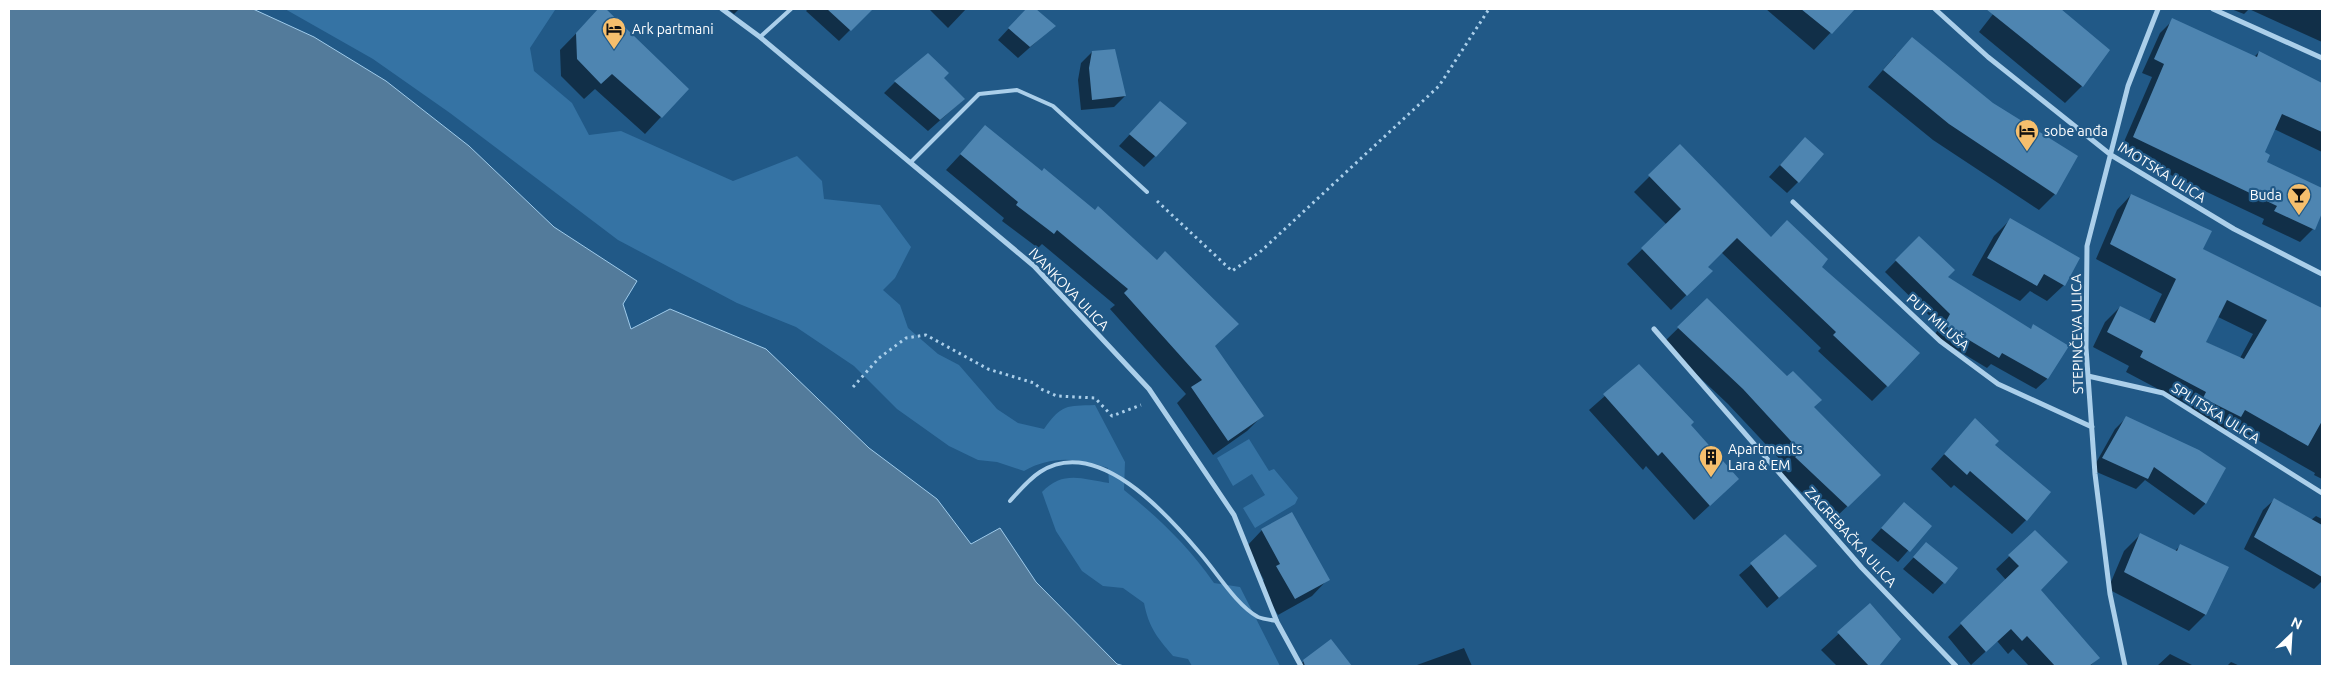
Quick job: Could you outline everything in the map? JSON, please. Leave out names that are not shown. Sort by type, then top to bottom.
[{"type":"street","name":"IVANKOVA ULICA","points":[[722,9],[760,37],[1034,266],[1149,389],[1234,516],[1277,622],[1301,666]]},
{"type":"street","name":"IMOTSKA ULICA","points":[[1935,9],[1988,57],[2111,155],[2234,230],[2322,274]]},
{"type":"street","name":"STEPINČEVA ULICA","points":[[2125,666],[2110,594],[2095,474],[2086,348],[2088,246],[2128,86],[2158,9]]},
{"type":"street","points":[[2213,9],[2322,58]]},
{"type":"street","name":"PUT MILUŠA","points":[[1793,202],[1940,341],[1998,384],[2092,427]]},
{"type":"street","name":"ZAGREBAČKA ULICA","points":[[1654,329],[1862,568],[1956,666]]},
{"type":"street","name":"SPLITSKA ULICA","points":[[2088,376],[2163,394],[2322,493]]},
{"type":"lane","points":[[760,37],[791,9]]},
{"type":"lane","points":[[911,162],[979,94],[1017,90],[1053,106],[1147,192]]},
{"type":"lane","points":[[1010,501],[1040,472],[1055,465],[1076,462],[1108,471],[1127,481],[1160,510],[1199,552],[1234,595],[1258,617],[1277,622]]},
{"type":"path","points":[[1147,192],[1232,271],[1260,252],[1440,86],[1489,9]]},
{"type":"path","points":[[854,387],[879,358],[906,338],[926,335],[988,369],[1034,383],[1041,389],[1057,396],[1095,398],[1112,416],[1156,398]]},
{"type":"shaded area","points":[[9,9],[253,9],[314,37],[386,81],[469,146],[554,227],[637,281],[623,304],[631,329],[670,309],[766,349],[869,448],[937,499],[971,544],[1000,528],[1036,582],[1117,664],[1124,666],[9,666]]},
{"type":"shaded area","points":[[285,9],[555,10],[530,48],[534,71],[572,103],[589,135],[621,131],[733,181],[797,156],[822,181],[824,199],[880,205],[911,247],[895,278],[883,290],[900,305],[908,328],[938,354],[959,365],[997,409],[1018,423],[1044,429],[1055,415],[1065,408],[1095,405],[1125,462],[1124,490],[1173,534],[1214,583],[1240,587],[1280,666],[1192,666],[1188,659],[1173,656],[1162,643],[1151,626],[1144,603],[1123,588],[1103,586],[1082,571],[1056,531],[1042,492],[1050,485],[1065,478],[1081,478],[1109,483],[1108,468],[1076,460],[1055,460],[1024,471],[997,462],[978,460],[949,446],[897,409],[854,366],[796,327],[737,303],[618,240],[450,113],[373,59]]},
{"type":"shaded area","points":[[1249,439],[1269,471],[1274,469],[1298,498],[1295,504],[1255,528],[1243,508],[1265,495],[1252,474],[1233,486],[1217,458]]},
{"type":"building","points":[[598,9],[606,9],[689,89],[662,118],[612,74],[601,84],[577,59],[576,33]]},
{"type":"building","points":[[827,9],[873,9],[851,31]]},
{"type":"building","points":[[1026,9],[1036,9],[1056,26],[1030,47],[1008,28]]},
{"type":"building","points":[[1801,9],[1855,9],[1832,34]]},
{"type":"building","points":[[1986,9],[2061,9],[2110,50],[2083,87]]},
{"type":"building","points":[[2172,18],[2257,57],[2259,51],[2322,83],[2322,132],[2282,114],[2265,152],[2270,155],[2267,162],[2322,188],[2322,213],[2315,230],[2274,211],[2277,206],[2133,137],[2164,64],[2154,59]]},
{"type":"building","points":[[1912,37],[1993,103],[2078,156],[2056,195],[1949,124],[1883,70]]},
{"type":"building","points":[[1115,49],[1126,96],[1092,100],[1089,68],[1092,51]]},
{"type":"building","points":[[928,53],[949,73],[944,78],[965,99],[940,120],[894,81]]},
{"type":"building","points":[[1160,101],[1187,123],[1156,157],[1129,134]]},
{"type":"building","points":[[985,125],[1042,171],[1044,168],[1095,210],[1098,206],[1157,260],[1165,251],[1239,324],[1215,346],[1264,416],[1228,441],[1191,387],[1202,380],[1124,293],[1128,289],[1057,230],[1054,234],[1016,205],[1018,202],[960,154]]},
{"type":"building","points":[[1805,137],[1824,154],[1799,183],[1780,165]]},
{"type":"building","points":[[1680,144],[1771,237],[1787,220],[1828,259],[1822,267],[1920,353],[1888,387],[1833,335],[1836,332],[1737,238],[1708,267],[1713,271],[1687,296],[1641,248],[1681,209],[1648,175]]},
{"type":"building","points":[[2131,194],[2212,231],[2203,249],[2322,308],[2322,421],[2308,446],[2245,410],[2241,417],[2203,398],[2206,392],[2140,357],[2143,351],[2107,332],[2120,306],[2155,323],[2176,279],[2110,244]],"holes":[[[2227,300],[2267,320],[2244,359],[2206,342]]]},
{"type":"building","points":[[2010,218],[2080,258],[2065,286],[2044,274],[2037,286],[1987,258]]},
{"type":"building","points":[[1919,236],[1955,270],[1948,277],[2031,329],[2033,324],[2069,346],[2048,379],[2002,353],[1999,358],[1944,325],[1950,314],[1895,260]]},
{"type":"building","points":[[1707,298],[1787,376],[1793,371],[1822,400],[1814,407],[1881,475],[1848,507],[1795,457],[1801,452],[1743,389],[1677,327]]},
{"type":"building","points":[[1639,364],[1694,422],[1691,425],[1739,479],[1710,506],[1662,452],[1658,456],[1603,394]]},
{"type":"building","points":[[2126,416],[2199,450],[2226,468],[2206,504],[2154,467],[2148,479],[2102,458]]},
{"type":"building","points":[[1975,418],[1999,441],[1995,445],[2051,492],[2027,521],[1970,471],[1967,475],[1944,454]]},
{"type":"building","points":[[2274,498],[2322,525],[2322,577],[2254,537]]},
{"type":"building","points":[[1904,502],[1932,526],[1910,552],[1881,528]]},
{"type":"building","points":[[1292,512],[1330,580],[1295,599],[1276,566],[1280,564],[1261,529]]},
{"type":"building","points":[[2035,530],[2068,562],[2041,590],[2100,658],[2089,666],[2055,666],[2027,636],[2022,641],[2011,629],[1986,652],[1960,623],[2019,566],[2008,555]]},
{"type":"building","points":[[2140,533],[2177,551],[2180,544],[2229,567],[2206,615],[2124,572]]},
{"type":"building","points":[[1785,534],[1817,566],[1779,598],[1750,563]]},
{"type":"building","points":[[1926,542],[1958,568],[1945,584],[1913,557]]},
{"type":"building","points":[[1870,603],[1901,639],[1879,666],[1869,666],[1837,632]]},
{"type":"building","points":[[1331,639],[1352,666],[1305,666],[1303,660]]},
{"type":"place","name":"Ark partmani","points":[[614,50]]},
{"type":"place","name":"sobe anđa","points":[[2027,152]]},
{"type":"place","name":"Buda","points":[[2299,216]]},
{"type":"place","name":"Apartments Lara & EM","points":[[1711,478]]}]
